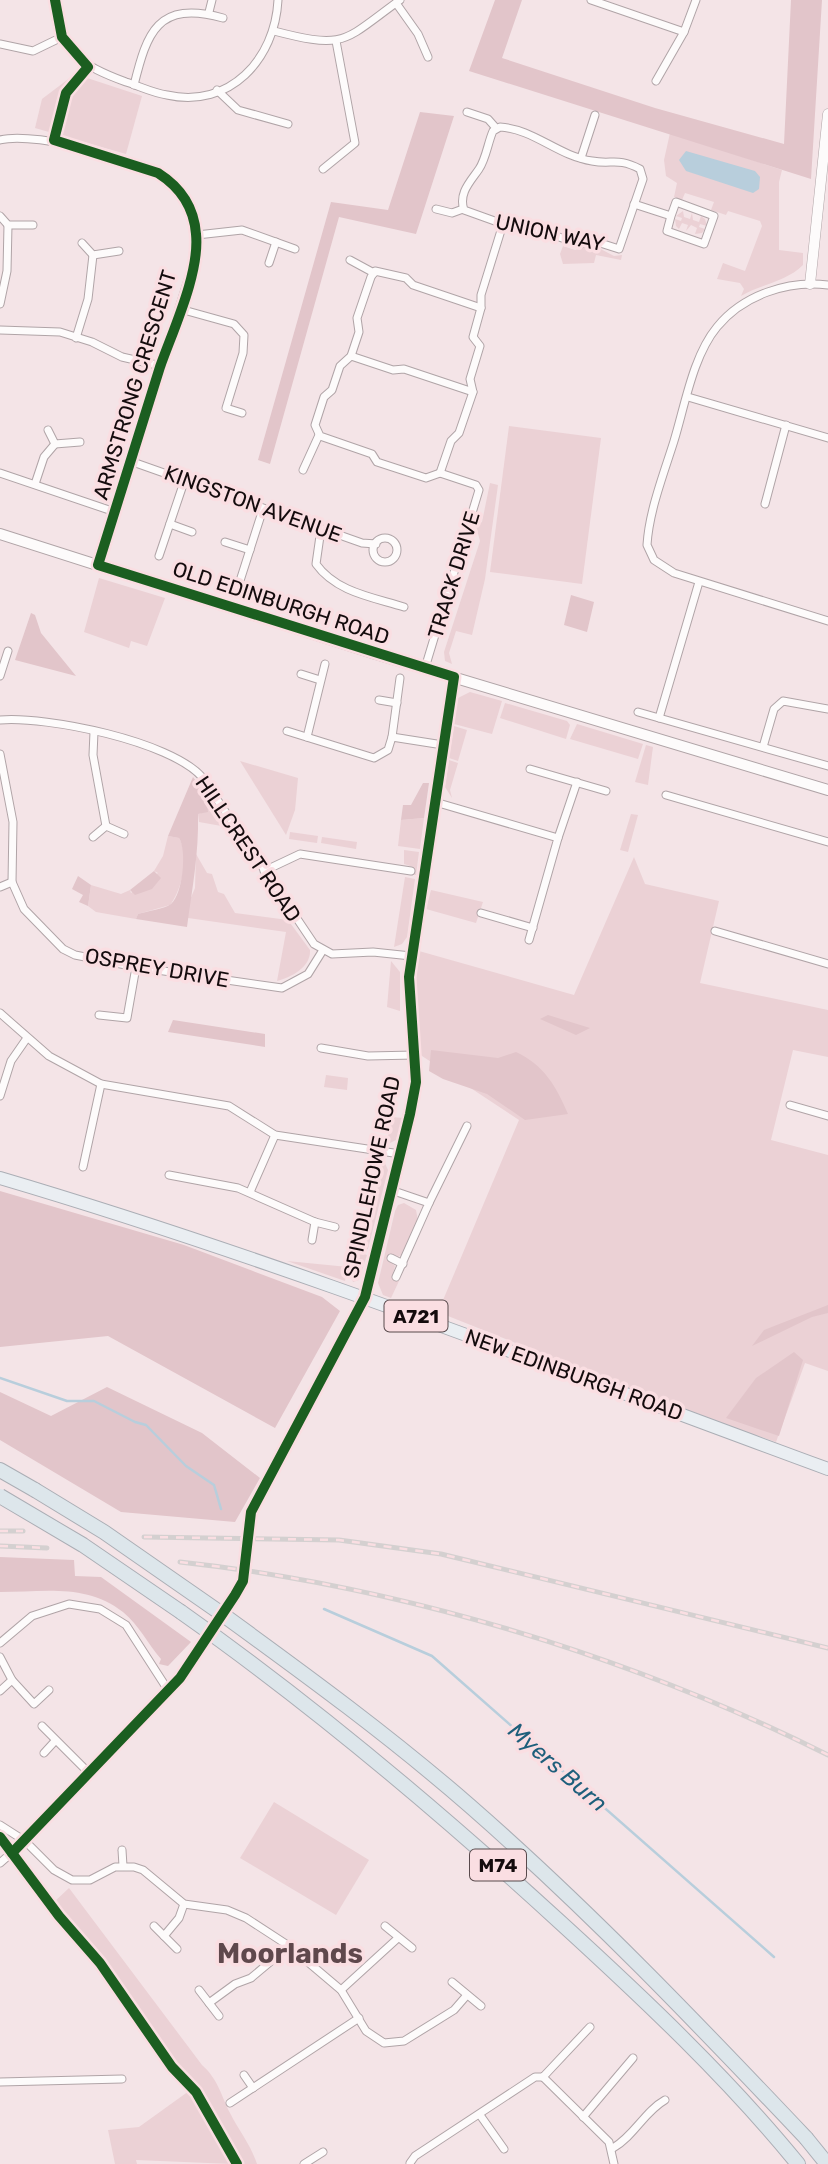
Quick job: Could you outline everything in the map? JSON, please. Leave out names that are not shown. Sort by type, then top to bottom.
[{"type":"highway","name":"M74","points":[[0,1470],[104,1532],[222,1614],[351,1708],[469,1805],[652,1974],[806,2138],[827,2164]]},
{"type":"highway","name":"M74","points":[[0,1496],[83,1545],[181,1612],[338,1728],[450,1821],[641,1996],[798,2164]]},
{"type":"main road","name":"OLD EDINBURGH ROAD","points":[[0,534],[454,677],[828,790]]},
{"type":"main road","name":"NEW EDINBURGH ROAD","points":[[0,1178],[159,1225],[365,1297],[828,1469]]},
{"type":"main road","points":[[818,2164],[828,2157]]},
{"type":"street","points":[[55,0],[62,37],[88,67],[167,96],[183,97],[217,90],[252,70],[261,60],[274,31],[278,0]]},
{"type":"street","points":[[209,12],[212,0]]},
{"type":"street","points":[[591,0],[684,32]]},
{"type":"street","points":[[656,81],[684,32],[696,0]]},
{"type":"street","points":[[274,31],[310,40],[336,41],[358,34],[398,1],[428,57]]},
{"type":"street","points":[[134,85],[144,47],[153,24],[160,17],[187,11],[209,12],[223,18]]},
{"type":"street","points":[[0,44],[33,51],[62,37]]},
{"type":"street","points":[[323,169],[355,143],[336,41]]},
{"type":"street","points":[[217,90],[238,110],[288,124]]},
{"type":"street","name":"UNION WAY","points":[[436,209],[452,213],[463,209],[470,214],[503,224],[517,223],[580,244],[594,241],[619,248],[643,179],[640,169],[613,159],[594,162],[554,150],[544,140],[507,127],[496,128],[488,119],[467,112]]},
{"type":"street","points":[[810,284],[828,114]]},
{"type":"street","points":[[581,158],[595,115]]},
{"type":"street","points":[[463,209],[462,201],[469,178],[480,168],[496,128]]},
{"type":"street","name":"ARMSTRONG CRESCENT","points":[[0,140],[33,136],[54,140],[158,173],[181,192],[197,234],[193,264],[180,309],[98,565]]},
{"type":"street","points":[[676,202],[714,216],[705,244],[667,230],[671,216],[676,202]]},
{"type":"street","points":[[634,204],[671,216]]},
{"type":"street","points":[[0,216],[8,225],[7,271],[0,304]]},
{"type":"street","points":[[440,473],[451,441],[460,433],[472,392],[470,379],[480,346],[473,337],[481,308],[481,295],[503,224]]},
{"type":"street","points":[[8,225],[33,225]]},
{"type":"street","points":[[197,234],[242,230],[295,249]]},
{"type":"street","points":[[270,263],[275,242]]},
{"type":"street","points":[[76,338],[88,299],[93,255],[82,243]]},
{"type":"street","points":[[93,255],[118,251]]},
{"type":"street","points":[[351,260],[373,273],[383,271],[406,278],[413,285],[481,308]]},
{"type":"street","points":[[303,470],[318,435],[315,425],[324,397],[332,390],[340,366],[351,356],[359,332],[357,318],[373,273]]},
{"type":"street","points":[[828,285],[810,284],[769,291],[729,315],[716,328],[701,356],[648,536],[650,552],[661,566],[699,582],[828,621]]},
{"type":"street","points":[[180,309],[234,324],[244,335],[243,354],[226,408],[242,413]]},
{"type":"street","points":[[0,330],[16,333],[50,331],[76,338],[122,357],[161,366]]},
{"type":"street","points":[[351,356],[393,370],[404,369],[472,392]]},
{"type":"street","points":[[688,397],[828,438]]},
{"type":"street","points":[[765,504],[786,425]]},
{"type":"street","points":[[48,430],[55,444]]},
{"type":"street","name":"TRACK DRIVE","points":[[318,435],[372,454],[377,461],[426,478],[440,473],[476,485],[480,493],[425,668]]},
{"type":"street","points":[[35,484],[44,457],[55,444],[80,442]]},
{"type":"street","name":"KINGSTON AVENUE","points":[[130,461],[321,529],[376,544]]},
{"type":"street","points":[[0,473],[115,512]]},
{"type":"street","points":[[159,556],[185,479]]},
{"type":"street","points":[[238,587],[263,509]]},
{"type":"street","points":[[170,524],[192,532]]},
{"type":"street","points":[[321,529],[316,564],[325,576],[337,586],[404,607]]},
{"type":"street","points":[[225,542],[250,550]]},
{"type":"street","points":[[659,718],[699,582]]},
{"type":"street","points":[[0,676],[8,651]]},
{"type":"street","points":[[307,737],[325,664]]},
{"type":"street","points":[[301,674],[320,680]]},
{"type":"street","name":"SPINDLEHOWE ROAD","points":[[280,1458],[365,1297],[400,1154],[416,1082],[408,993],[411,956],[454,677]]},
{"type":"street","points":[[287,731],[373,758],[388,750],[400,678]]},
{"type":"street","points":[[379,700],[397,703]]},
{"type":"street","points":[[763,747],[774,709],[783,701],[828,709]]},
{"type":"street","points":[[638,712],[828,766]]},
{"type":"street","name":"HILLCREST ROAD","points":[[0,720],[36,719],[141,743],[198,772],[302,929],[323,950]]},
{"type":"street","points":[[94,732],[93,755],[107,826]]},
{"type":"street","points":[[392,737],[443,746]]},
{"type":"street","name":"OSPREY DRIVE","points":[[0,754],[12,812],[12,882],[24,909],[63,948],[75,955],[136,967],[282,988],[308,974],[323,950]]},
{"type":"street","points":[[530,769],[606,791]]},
{"type":"street","points":[[529,940],[577,782]]},
{"type":"street","points":[[666,795],[828,842]]},
{"type":"street","points":[[435,802],[558,838]]},
{"type":"street","points":[[107,826],[124,834]]},
{"type":"street","points":[[93,837],[107,826]]},
{"type":"street","points":[[264,871],[300,854],[411,871]]},
{"type":"street","points":[[0,887],[12,882]]},
{"type":"street","points":[[481,913],[533,928]]},
{"type":"street","points":[[715,931],[828,964]]},
{"type":"street","points":[[323,950],[343,955],[373,952],[411,956]]},
{"type":"street","points":[[99,1015],[127,1018],[136,967]]},
{"type":"street","points":[[0,1013],[69,1070],[101,1084],[229,1106],[275,1135],[400,1154]]},
{"type":"street","points":[[0,1096],[11,1061],[27,1038]]},
{"type":"street","points":[[321,1048],[368,1056],[415,1055]]},
{"type":"street","points":[[83,1167],[101,1084]]},
{"type":"street","points":[[790,1105],[828,1116]]},
{"type":"street","points":[[396,1277],[467,1126]]},
{"type":"street","points":[[250,1192],[275,1135]]},
{"type":"street","points":[[169,1175],[250,1192],[316,1222],[335,1227]]},
{"type":"street","points":[[391,1190],[429,1203]]},
{"type":"street","points":[[312,1240],[316,1222]]},
{"type":"street","points":[[391,1258],[402,1264]]},
{"type":"street","points":[[0,1643],[32,1616],[69,1604],[100,1609],[126,1625],[168,1690]]},
{"type":"street","points":[[0,1657],[12,1680],[34,1704],[50,1689]]},
{"type":"street","points":[[0,1863],[25,1841],[180,1678]]},
{"type":"street","points":[[0,1691],[12,1680]]},
{"type":"street","points":[[42,1726],[90,1774]]},
{"type":"street","points":[[44,1752],[55,1741]]},
{"type":"street","points":[[0,1825],[25,1841],[54,1870],[72,1881],[90,1880],[123,1866],[144,1870],[184,1904],[227,1910],[289,1946],[341,1990],[366,2031],[384,2043],[404,2041],[454,2010],[467,1995]]},
{"type":"street","points":[[122,1850],[123,1866]]},
{"type":"street","points":[[164,1936],[179,1918],[184,1904]]},
{"type":"street","points":[[154,1926],[177,1949]]},
{"type":"street","points":[[385,1926],[412,1948]]},
{"type":"street","points":[[341,1990],[398,1938]]},
{"type":"street","points":[[209,2003],[235,1983],[251,1979],[289,1946]]},
{"type":"street","points":[[452,1982],[481,2006]]},
{"type":"street","points":[[198,1990],[219,2016]]},
{"type":"street","points":[[230,2104],[359,2018]]},
{"type":"street","points":[[542,2077],[590,2027]]},
{"type":"street","points":[[583,2117],[633,2058]]},
{"type":"street","points":[[244,2075],[253,2088]]},
{"type":"street","points":[[410,2164],[415,2155],[535,2077],[542,2077],[613,2148],[614,2164]]},
{"type":"street","points":[[0,2082],[122,2078]]},
{"type":"street","points":[[613,2148],[625,2141],[657,2105],[666,2100]]},
{"type":"street","points":[[480,2115],[504,2149]]},
{"type":"street","points":[[304,2164],[315,2161],[323,2152]]},
{"type":"shaded area","points":[[495,0],[522,0],[502,58],[655,108],[784,144],[791,0],[822,0],[811,179],[469,71]]},
{"type":"shaded area","points":[[75,74],[142,96],[126,154],[35,128],[42,99]]},
{"type":"shaded area","points":[[420,112],[454,116],[416,234],[339,217],[270,464],[258,460],[331,202],[388,210]]},
{"type":"shaded area","points":[[670,133],[782,170],[779,182],[779,250],[803,253],[803,265],[781,279],[741,296],[744,289],[740,283],[717,279],[723,263],[745,271],[762,226],[760,221],[728,211],[726,215],[711,210],[714,202],[685,193],[682,200],[674,197],[677,183],[666,176],[664,160]]},
{"type":"shaded area","points":[[683,211],[684,217],[690,219],[692,213],[693,220],[699,222],[701,216],[705,219],[707,226],[700,224],[699,227],[705,229],[702,233],[695,234],[697,228],[691,225],[686,231],[688,225],[682,223],[679,229],[676,226],[675,219],[681,221],[682,218],[676,216]]},
{"type":"shaded area","points":[[593,245],[614,256],[622,255],[621,260],[596,255],[594,263],[563,264],[560,254],[563,246],[575,250]]},
{"type":"shaded area","points":[[509,426],[601,438],[582,584],[490,572]]},
{"type":"shaded area","points":[[490,483],[498,485],[485,579],[472,635],[456,631],[449,653],[452,664],[445,661],[444,652],[480,541],[476,526],[482,522]]},
{"type":"shaded area","points":[[99,578],[165,598],[147,646],[131,641],[129,648],[84,632]]},
{"type":"shaded area","points":[[571,595],[594,602],[587,632],[564,625]]},
{"type":"shaded area","points":[[31,613],[35,615],[41,633],[76,676],[15,660]]},
{"type":"shaded area","points":[[470,692],[502,701],[492,734],[454,724],[458,698]]},
{"type":"shaded area","points":[[505,703],[567,721],[570,725],[566,739],[500,718]]},
{"type":"shaded area","points":[[577,724],[643,744],[638,759],[570,739]]},
{"type":"shaded area","points":[[454,726],[467,730],[458,761],[449,758]]},
{"type":"shaded area","points":[[646,745],[653,747],[648,785],[635,782]]},
{"type":"shaded area","points":[[449,760],[458,763],[450,790],[452,798],[445,787]]},
{"type":"shaded area","points":[[240,761],[298,778],[295,810],[286,835]]},
{"type":"shaded area","points":[[193,777],[207,796],[208,812],[198,814],[196,857],[187,927],[136,919],[138,914],[160,909],[175,899],[182,872],[183,852],[179,838],[168,836]]},
{"type":"shaded area","points":[[423,783],[429,783],[424,818],[401,820],[403,805],[411,805]]},
{"type":"shaded area","points":[[207,796],[227,827],[199,822],[198,814],[208,811]]},
{"type":"shaded area","points":[[631,814],[638,815],[628,852],[620,850]]},
{"type":"shaded area","points":[[424,818],[420,849],[398,846],[401,820]]},
{"type":"shaded area","points":[[290,832],[318,836],[317,843],[289,839]]},
{"type":"shaded area","points":[[168,836],[179,838],[184,854],[181,882],[170,905],[138,914],[136,919],[96,912],[88,906],[91,885],[121,894],[130,890],[131,893],[158,873],[154,871],[163,856]]},
{"type":"shaded area","points":[[322,837],[357,842],[356,849],[321,843]]},
{"type":"shaded area","points":[[404,850],[419,852],[416,875],[413,875],[413,867],[404,864]]},
{"type":"shaded area","points":[[196,854],[207,873],[212,874],[218,892],[224,894],[235,913],[288,920],[310,950],[304,966],[289,977],[277,981],[286,932],[188,918],[187,907],[195,888]]},
{"type":"shaded area","points":[[634,857],[645,884],[719,901],[700,983],[828,1010],[828,1057],[793,1050],[771,1140],[828,1155],[828,1371],[805,1363],[776,1442],[695,1415],[438,1312],[519,1120],[419,1054],[414,999],[419,951],[574,995]]},
{"type":"shaded area","points":[[154,871],[161,878],[152,889],[135,895],[130,890]]},
{"type":"shaded area","points":[[78,876],[91,885],[88,906],[79,902],[83,895],[72,889]]},
{"type":"shaded area","points":[[405,877],[415,879],[407,937],[402,944],[394,947]]},
{"type":"shaded area","points":[[431,890],[483,902],[476,923],[426,909]]},
{"type":"shaded area","points":[[391,961],[400,972],[400,1011],[387,1007]]},
{"type":"shaded area","points":[[548,1015],[590,1028],[576,1035],[540,1019]]},
{"type":"shaded area","points":[[173,1020],[265,1034],[265,1047],[168,1032]]},
{"type":"shaded area","points":[[431,1050],[498,1058],[516,1052],[534,1063],[548,1077],[568,1114],[525,1120],[487,1094],[443,1079],[429,1071]]},
{"type":"shaded area","points":[[326,1075],[348,1078],[347,1090],[324,1087]]},
{"type":"shaded area","points":[[392,1117],[403,1118],[396,1140],[386,1145]]},
{"type":"shaded area","points":[[383,1159],[388,1170],[368,1249],[365,1250],[355,1241],[358,1231],[369,1232]]},
{"type":"shaded area","points":[[0,1191],[184,1245],[322,1297],[340,1311],[275,1428],[108,1336],[0,1347]]},
{"type":"shaded area","points":[[404,1203],[416,1210],[418,1221],[403,1254],[398,1257],[391,1254],[388,1260],[395,1266],[392,1277],[399,1281],[391,1298],[383,1295],[378,1283],[395,1211],[398,1205]]},
{"type":"shaded area","points":[[357,1251],[367,1255],[359,1280],[353,1282],[350,1275]]},
{"type":"shaded area","points":[[287,1261],[348,1267],[345,1281]]},
{"type":"shaded area","points":[[828,1305],[828,1313],[812,1317],[752,1346],[764,1330]]},
{"type":"shaded area","points":[[794,1352],[803,1360],[779,1436],[726,1418],[756,1378]]},
{"type":"shaded area","points":[[107,1387],[202,1433],[260,1478],[235,1522],[121,1512],[0,1440],[0,1392],[51,1416]]},
{"type":"shaded area","points":[[0,1557],[74,1560],[75,1576],[101,1577],[191,1642],[168,1666],[159,1664],[161,1659],[134,1623],[109,1603],[64,1591],[0,1592]]},
{"type":"shaded area","points":[[274,1802],[369,1860],[336,1915],[240,1858]]},
{"type":"shaded area","points":[[69,1888],[212,2076],[257,2164],[239,2164],[198,2090],[167,2058],[101,1962],[53,1903]]},
{"type":"shaded area","points":[[189,2091],[232,2164],[136,2160],[137,2164],[115,2164],[108,2130],[139,2127]]},
{"type":"water","points":[[686,151],[755,171],[760,177],[759,189],[753,193],[686,171],[679,160]]},
{"type":"waterway","name":"Myers Burn","points":[[0,1378],[67,1401],[94,1401],[146,1425],[186,1466],[214,1485],[221,1509]]},
{"type":"waterway","name":"Myers Burn","points":[[324,1609],[432,1656],[774,1957]]},
{"type":"railway","points":[[0,1531],[23,1531]]},
{"type":"railway","points":[[144,1537],[339,1540],[441,1554],[828,1648]]},
{"type":"railway","points":[[0,1546],[47,1548]]},
{"type":"railway","points":[[180,1562],[346,1588],[512,1630],[674,1686],[828,1755]]},
{"type":"cycle path","points":[[12,1853],[180,1678],[235,1595],[243,1581],[251,1512],[365,1297],[416,1082],[409,977],[454,677],[98,565],[160,367],[190,283],[196,234],[189,207],[179,191],[158,173],[54,140],[66,93],[88,67],[62,37],[55,0]]},
{"type":"cycle path","points":[[0,1837],[59,1916],[100,1963],[172,2067],[196,2092],[237,2164]]},
{"type":"district","name":"Moorlands","points":[[290,1953]]}]
